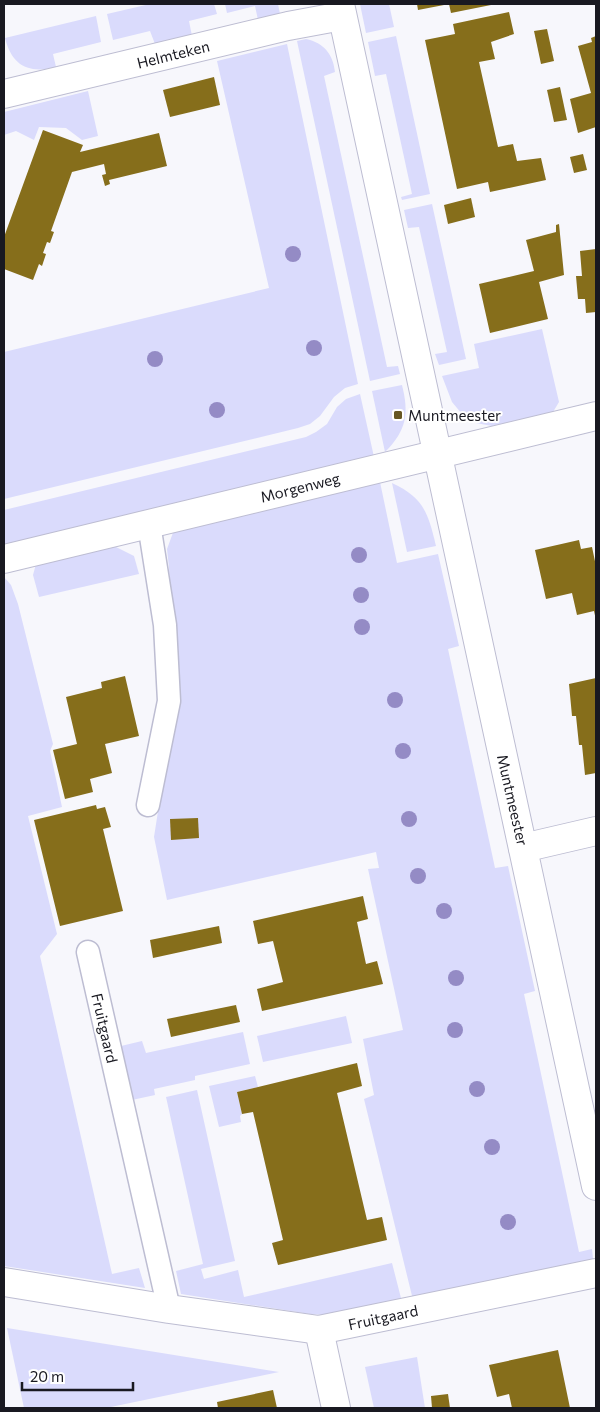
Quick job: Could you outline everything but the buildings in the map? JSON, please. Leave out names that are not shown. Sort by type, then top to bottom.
[{"type":"street","name":"Helmteken","points":[[4,94],[288,26],[341,10]]},
{"type":"street","name":"Muntmeester","points":[[341,10],[595,1173]]},
{"type":"street","name":"Morgenweg","points":[[4,559],[596,416]]},
{"type":"street","points":[[523,848],[596,831]]},
{"type":"street","name":"Fruitgaard","points":[[4,1282],[169,1309],[319,1330],[596,1273]]},
{"type":"street","points":[[319,1330],[336,1408]]},
{"type":"lane","points":[[148,805],[169,701],[165,625],[149,524]]},
{"type":"lane","name":"Fruitgaard","points":[[88,952],[169,1309]]},
{"type":"shaded area","points":[[150,4],[214,4],[217,14],[189,21],[192,36],[155,44],[150,31],[113,40],[107,14]]},
{"type":"shaded area","points":[[225,4],[278,4],[280,14],[258,20],[255,6],[227,13]]},
{"type":"shaded area","points":[[360,4],[389,4],[394,27],[366,33]]},
{"type":"shaded area","points":[[96,16],[101,42],[53,54],[56,67],[38,69],[23,66],[8,48],[5,38]]},
{"type":"shaded area","points":[[396,36],[430,194],[402,200],[401,197],[412,194],[386,74],[375,76],[368,42]]},
{"type":"shaded area","points":[[306,39],[323,46],[330,55],[334,66],[335,72],[324,76],[387,367],[398,366],[400,374],[370,381],[297,41]]},
{"type":"shaded area","points":[[287,44],[358,384],[345,388],[334,397],[320,416],[310,424],[298,428],[4,499],[4,352],[269,288],[217,61]]},
{"type":"shaded area","points":[[88,91],[98,136],[82,140],[66,128],[39,127],[34,140],[16,131],[4,135],[4,112]]},
{"type":"shaded area","points":[[432,204],[466,359],[439,365],[435,354],[447,352],[419,227],[408,228],[404,210]]},
{"type":"shaded area","points":[[542,329],[559,402],[553,412],[492,426],[476,423],[462,414],[452,402],[442,376],[479,368],[474,344]]},
{"type":"shaded area","points":[[402,385],[405,413],[402,429],[385,452],[372,391]]},
{"type":"shaded area","points":[[360,394],[374,457],[4,545],[4,510],[306,437],[327,424],[337,407],[346,399]]},
{"type":"shaded area","points":[[380,482],[397,563],[438,554],[459,646],[448,649],[495,868],[508,866],[535,991],[524,994],[579,1252],[592,1249],[593,1259],[413,1300],[364,1099],[374,1095],[363,1039],[403,1030],[368,869],[379,868],[376,852],[167,900],[154,837],[176,696],[167,549],[174,530]]},
{"type":"shaded area","points":[[392,483],[411,495],[423,508],[436,546],[407,552]]},
{"type":"shaded area","points":[[114,546],[134,556],[139,574],[39,597],[33,575],[36,564]]},
{"type":"shaded area","points":[[4,577],[11,585],[18,604],[53,744],[50,751],[62,807],[28,816],[57,934],[40,956],[112,1274],[139,1268],[145,1288],[4,1266]]},
{"type":"shaded area","points":[[346,1016],[352,1043],[263,1062],[257,1036]]},
{"type":"shaded area","points":[[243,1032],[250,1064],[195,1076],[195,1080],[154,1089],[155,1095],[132,1100],[121,1046],[142,1041],[146,1053]]},
{"type":"shaded area","points":[[255,1076],[258,1087],[237,1092],[242,1114],[240,1116],[241,1122],[219,1127],[209,1086]]},
{"type":"shaded area","points":[[197,1090],[235,1261],[201,1269],[204,1279],[238,1270],[244,1297],[392,1263],[402,1302],[328,1315],[310,1314],[181,1294],[176,1271],[203,1264],[166,1097]]},
{"type":"shaded area","points":[[7,1328],[279,1372],[106,1408],[24,1408]]},
{"type":"shaded area","points":[[417,1357],[425,1408],[374,1408],[365,1367]]},
{"type":"place","name":"Muntmeester","points":[[398,415]]}]
